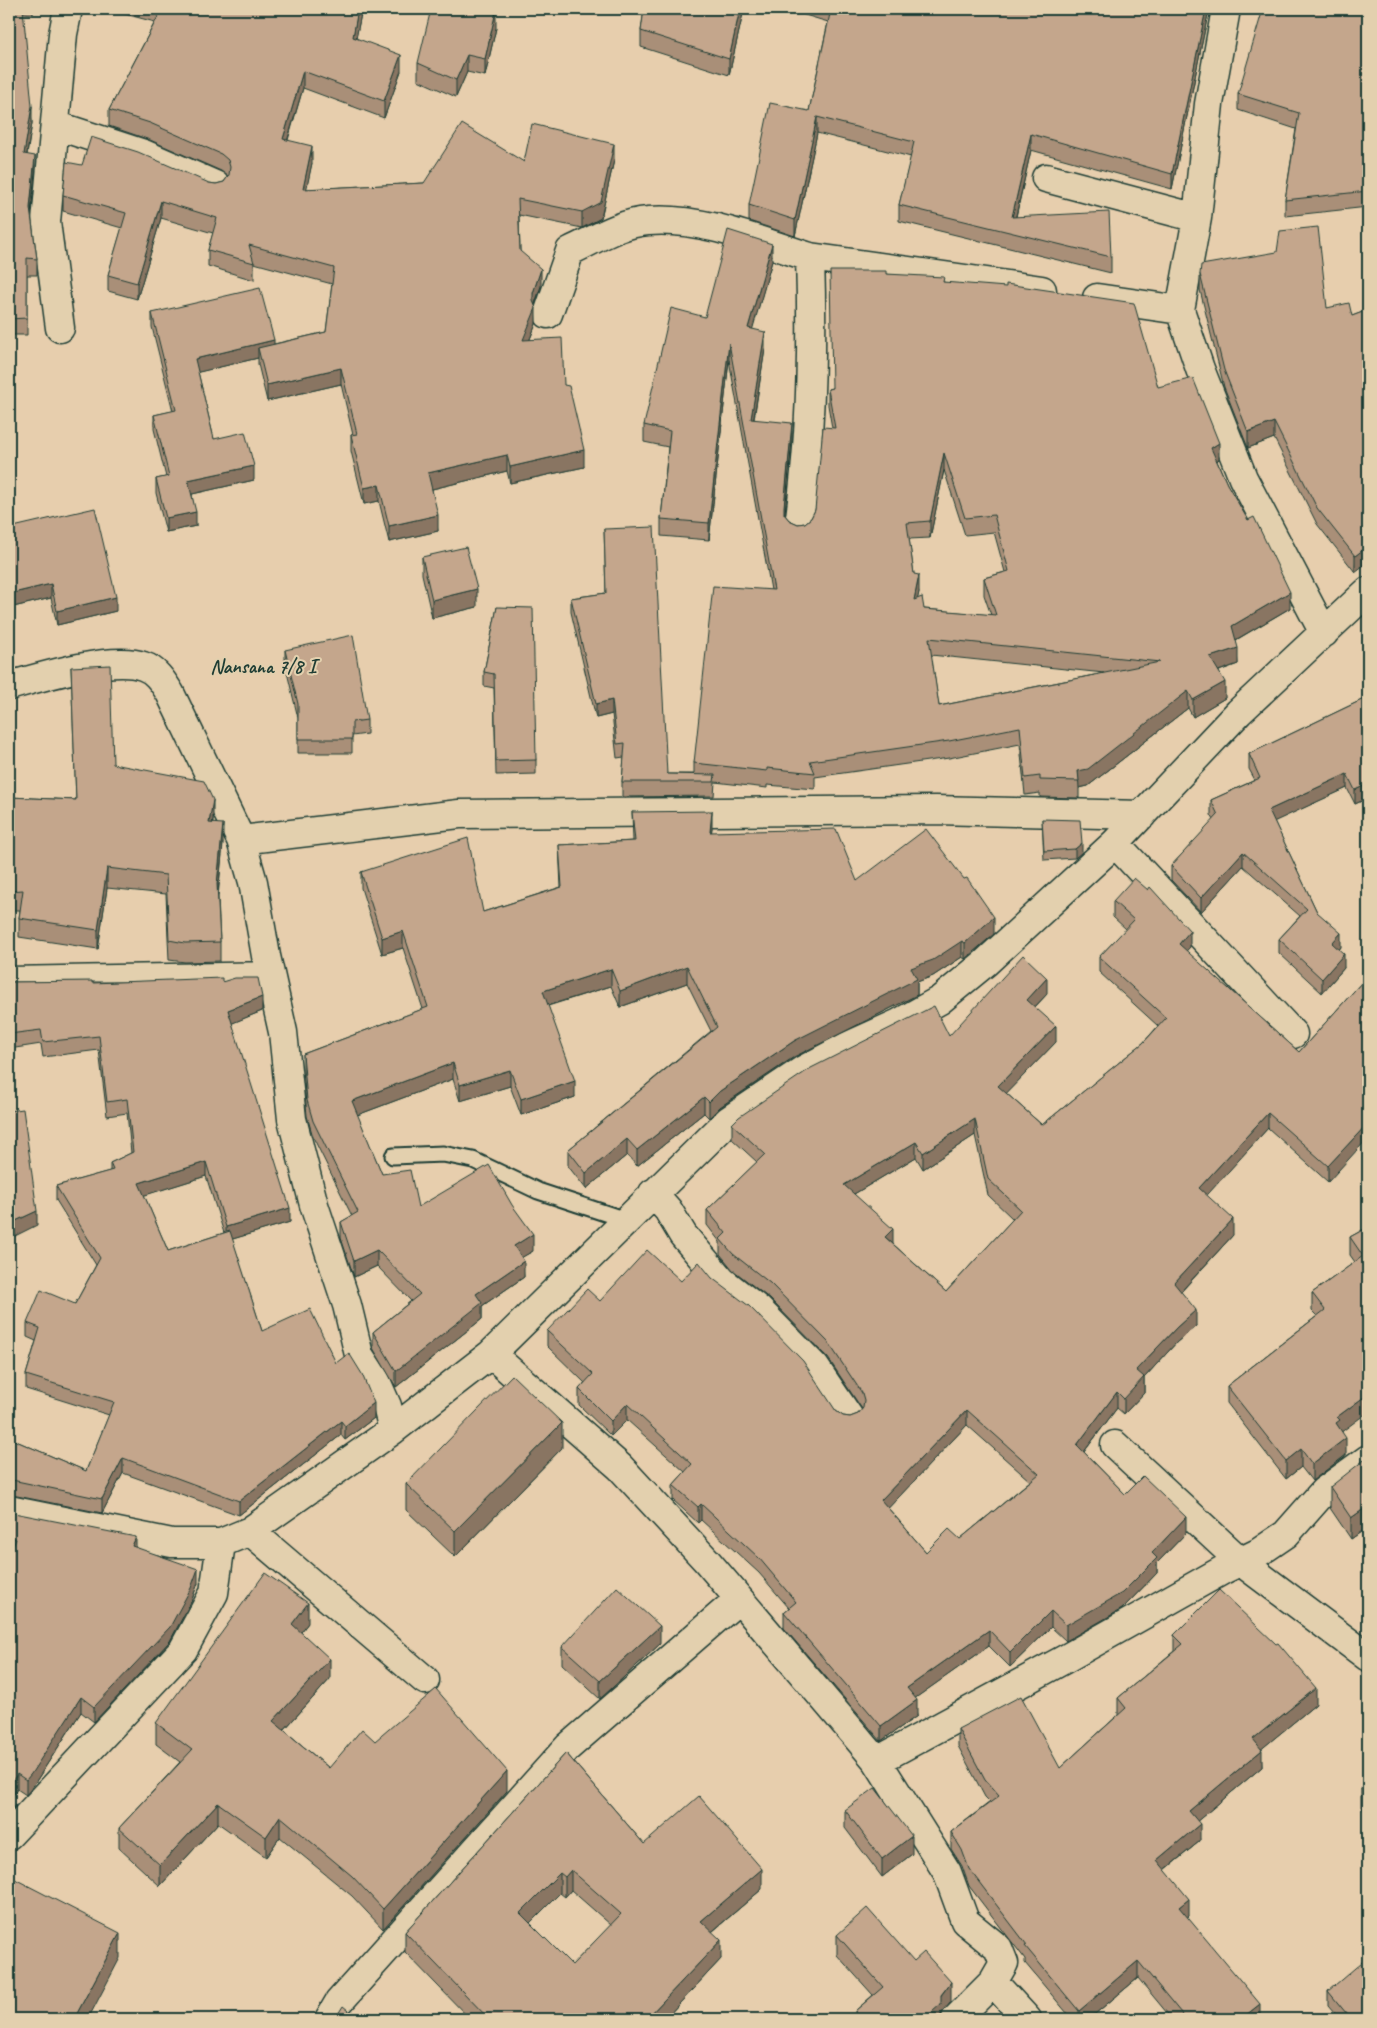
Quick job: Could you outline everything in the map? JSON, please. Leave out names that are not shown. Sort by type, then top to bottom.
[{"type":"street","points":[[60,328],[46,222],[68,9]]},
{"type":"street","points":[[1226,9],[1209,104],[1199,184],[1197,218],[1180,310],[1200,369],[1243,478],[1324,633]]},
{"type":"street","points":[[55,125],[144,154],[215,185]]},
{"type":"street","points":[[1046,178],[1197,218]]},
{"type":"street","points":[[548,314],[570,252],[625,226],[647,221],[702,226],[749,237],[810,257],[1180,310]]},
{"type":"street","points":[[798,525],[810,396],[812,313],[810,257]]},
{"type":"street","points":[[9,1510],[172,1542],[221,1543],[250,1531],[393,1430],[491,1354],[729,1120],[803,1070],[846,1046],[899,1024],[940,1000],[1031,922],[1114,843],[1239,712],[1368,592]]},
{"type":"street","points":[[9,686],[92,666],[142,665],[160,678],[170,693],[241,840],[253,882],[270,976],[283,1032],[292,1119],[314,1205],[347,1305],[359,1355],[376,1380],[387,1406],[393,1430]]},
{"type":"street","points":[[241,840],[459,814],[936,810],[1142,814]]},
{"type":"street","points":[[1114,843],[1293,1034]]},
{"type":"street","points":[[9,981],[270,976]]},
{"type":"street","points":[[653,1194],[668,1210],[683,1235],[722,1281],[759,1310],[815,1368],[849,1416]]},
{"type":"street","points":[[491,1354],[620,1467],[739,1599],[877,1761],[947,1872],[965,1921],[998,1948],[1004,1963],[993,1982],[956,2019]]},
{"type":"street","points":[[1115,1444],[1240,1561],[1368,1657]]},
{"type":"street","points":[[877,1761],[1240,1561],[1258,1553],[1286,1534],[1324,1491],[1368,1459]]},
{"type":"street","points":[[250,1531],[425,1680]]},
{"type":"street","points":[[9,1835],[183,1650],[214,1593],[221,1543]]},
{"type":"street","points":[[330,2019],[339,2002],[568,1747],[739,1599]]},
{"type":"street","points":[[993,1982],[1027,2019]]},
{"type":"lane","points":[[393,1156],[443,1154],[473,1160],[538,1191],[626,1220]]},
{"type":"building","points":[[9,9],[23,9],[32,106],[24,154],[35,156],[30,208],[37,259],[27,258],[27,318],[9,319]]},
{"type":"building","points":[[162,9],[358,9],[353,37],[401,55],[384,101],[303,71],[283,139],[312,146],[303,189],[424,183],[462,124],[524,162],[532,124],[614,144],[601,202],[582,212],[518,199],[520,251],[541,269],[533,293],[533,301],[536,308],[523,340],[562,338],[564,385],[569,386],[584,450],[510,467],[507,455],[428,473],[438,515],[389,526],[379,485],[364,488],[351,435],[357,434],[341,368],[267,385],[258,348],[326,332],[334,268],[249,245],[254,263],[208,250],[217,218],[161,201],[137,283],[108,275],[126,213],[63,195],[66,162],[82,165],[91,137],[138,152],[209,183],[224,182],[229,175],[230,167],[228,160],[221,154],[150,123],[109,110]]},
{"type":"building","points":[[431,9],[487,9],[496,11],[485,59],[467,55],[456,80],[418,63]]},
{"type":"building","points":[[644,9],[740,9],[729,59],[641,31]]},
{"type":"building","points":[[831,9],[1206,9],[1172,174],[1031,134],[1012,217],[1109,212],[1111,257],[899,205],[914,142],[817,117],[795,220],[749,205],[770,103],[809,111]]},
{"type":"building","points":[[1263,9],[1368,9],[1368,191],[1285,200],[1299,113],[1238,94]]},
{"type":"building","points":[[1318,227],[1327,308],[1349,303],[1352,316],[1368,310],[1368,546],[1355,556],[1317,508],[1274,422],[1248,432],[1224,370],[1200,274],[1201,265],[1277,252],[1280,231]]},
{"type":"building","points":[[728,230],[772,244],[748,328],[765,332],[751,419],[792,423],[784,514],[789,520],[798,524],[805,523],[811,518],[815,510],[823,427],[835,428],[828,389],[832,388],[830,271],[886,271],[886,274],[944,277],[943,282],[1006,287],[1006,284],[1134,303],[1158,387],[1193,378],[1219,443],[1211,448],[1227,484],[1248,520],[1254,517],[1290,592],[1232,626],[1238,648],[1210,657],[1225,682],[1193,700],[1188,691],[1088,769],[1078,771],[1079,781],[1040,780],[1040,776],[1025,778],[1020,727],[949,741],[810,761],[815,773],[767,768],[767,771],[694,763],[713,586],[774,590],[729,343],[709,523],[661,519],[670,431],[644,425],[671,308],[705,317]],"holes":[[[944,453],[965,518],[994,515],[1009,571],[984,578],[996,615],[924,609],[922,597],[914,600],[919,575],[914,574],[907,523],[930,521]],[[929,638],[1160,662],[939,706]]]},
{"type":"building","points":[[260,288],[274,340],[195,359],[214,439],[245,432],[254,466],[188,480],[196,512],[166,518],[156,479],[169,476],[154,415],[176,410],[152,313]]},
{"type":"building","points":[[95,508],[116,597],[57,611],[51,584],[9,594],[9,528]]},
{"type":"building","points":[[654,527],[667,774],[715,775],[714,782],[622,782],[625,743],[617,744],[612,700],[596,704],[571,598],[606,593],[604,529]]},
{"type":"building","points":[[466,547],[477,589],[432,600],[422,557]]},
{"type":"building","points":[[497,607],[533,608],[536,760],[496,761],[494,674],[484,672]]},
{"type":"building","points":[[353,635],[367,720],[352,722],[352,739],[298,739],[298,704],[285,650]]},
{"type":"building","points":[[110,665],[113,764],[204,781],[213,800],[209,823],[223,824],[217,884],[220,942],[185,943],[169,940],[166,875],[107,868],[98,930],[19,918],[23,890],[9,891],[9,797],[76,800],[71,667]]},
{"type":"building","points":[[1368,697],[1368,784],[1355,790],[1347,774],[1269,810],[1317,912],[1341,933],[1332,943],[1344,954],[1322,979],[1279,939],[1307,909],[1243,852],[1201,898],[1171,866],[1218,815],[1211,800],[1260,778],[1249,754]]},
{"type":"building","points":[[712,811],[710,832],[836,829],[857,881],[926,829],[964,879],[967,878],[994,917],[965,943],[962,941],[933,960],[911,968],[917,979],[794,1041],[720,1091],[709,1102],[704,1097],[637,1150],[627,1139],[586,1173],[568,1150],[717,1027],[687,966],[620,991],[611,969],[543,991],[575,1081],[521,1099],[510,1070],[460,1085],[453,1063],[352,1101],[382,1174],[410,1170],[418,1207],[489,1165],[512,1205],[533,1234],[514,1246],[524,1261],[476,1294],[482,1303],[396,1371],[373,1332],[420,1294],[377,1250],[354,1261],[341,1222],[358,1212],[313,1121],[307,1100],[303,1054],[428,1007],[403,931],[382,938],[361,872],[468,838],[483,912],[562,887],[559,845],[635,841],[632,812]]},
{"type":"building","points":[[1042,819],[1080,820],[1082,843],[1075,849],[1044,851]]},
{"type":"building","points":[[1134,878],[1148,890],[1150,887],[1190,931],[1179,944],[1299,1052],[1363,981],[1368,987],[1368,1123],[1328,1166],[1268,1113],[1199,1188],[1233,1219],[1174,1283],[1196,1310],[1136,1370],[1144,1377],[1124,1399],[1117,1392],[1077,1445],[1125,1494],[1143,1476],[1186,1517],[1152,1553],[1157,1558],[1122,1593],[1066,1625],[1051,1611],[1010,1652],[989,1630],[907,1688],[917,1700],[881,1726],[784,1612],[796,1602],[759,1558],[701,1504],[698,1507],[673,1485],[692,1464],[627,1404],[611,1421],[579,1389],[593,1374],[547,1331],[587,1289],[600,1301],[647,1250],[681,1281],[699,1262],[712,1278],[749,1306],[803,1361],[836,1411],[843,1416],[850,1417],[858,1414],[863,1408],[864,1400],[862,1393],[828,1342],[770,1283],[733,1254],[720,1239],[726,1233],[707,1210],[765,1154],[732,1124],[739,1117],[811,1068],[934,1006],[949,1036],[1023,955],[1047,978],[1027,1000],[1056,1026],[998,1086],[1042,1125],[1143,1043],[1166,1018],[1099,957],[1134,920],[1113,901]],"holes":[[[975,1119],[988,1179],[1021,1210],[946,1292],[885,1237],[893,1229],[844,1185],[916,1142],[923,1153]],[[967,1410],[1039,1474],[960,1539],[949,1529],[926,1552],[881,1500]]]},
{"type":"building","points":[[222,978],[222,982],[235,978],[258,978],[262,997],[228,1010],[290,1208],[226,1227],[206,1162],[139,1183],[168,1251],[230,1231],[262,1331],[310,1309],[336,1363],[349,1353],[362,1374],[374,1403],[345,1426],[341,1421],[239,1501],[123,1458],[102,1499],[12,1480],[9,1481],[9,1438],[86,1471],[114,1402],[26,1375],[40,1328],[27,1323],[41,1290],[75,1304],[100,1258],[56,1186],[113,1170],[110,1163],[133,1152],[127,1099],[107,1102],[99,1036],[43,1042],[41,1030],[9,1034],[9,982],[92,981],[92,983]]},
{"type":"building","points":[[23,1109],[37,1211],[9,1224],[9,1111]]},
{"type":"building","points":[[1368,1227],[1368,1394],[1337,1417],[1340,1420],[1336,1423],[1346,1438],[1312,1464],[1301,1449],[1286,1461],[1227,1386],[1325,1310],[1312,1293],[1363,1256],[1350,1237]]},
{"type":"building","points":[[512,1375],[562,1423],[455,1531],[406,1484]]},
{"type":"building","points":[[1364,1460],[1368,1466],[1368,1506],[1351,1518],[1330,1487]]},
{"type":"building","points":[[9,1512],[136,1537],[132,1546],[198,1569],[191,1588],[170,1627],[94,1707],[81,1697],[31,1774],[26,1780],[17,1774],[9,1787],[9,1557],[16,1539],[9,1537]]},
{"type":"building","points":[[265,1573],[308,1603],[292,1624],[330,1659],[273,1721],[329,1768],[362,1729],[375,1741],[436,1689],[507,1771],[383,1909],[352,1876],[280,1816],[266,1837],[218,1803],[160,1865],[119,1828],[192,1750],[156,1723]]},
{"type":"building","points":[[617,1587],[660,1626],[600,1681],[562,1647]]},
{"type":"building","points":[[1219,1590],[1276,1644],[1278,1643],[1316,1688],[1253,1739],[1262,1750],[1189,1811],[1200,1824],[1157,1860],[1189,1899],[1179,1907],[1260,2004],[1241,2019],[1186,2019],[1138,1961],[1079,2011],[1025,1946],[1027,1945],[969,1869],[962,1850],[951,1832],[999,1796],[985,1780],[958,1729],[1021,1696],[1060,1768],[1126,1708],[1118,1698],[1183,1644],[1174,1635]]},
{"type":"building","points":[[566,1753],[644,1844],[699,1796],[762,1869],[701,1921],[721,1940],[646,2019],[489,2019],[405,1932]],"holes":[[[571,1870],[621,1914],[572,1965],[520,1913],[560,1873],[565,1877]]]},
{"type":"building","points":[[1368,1783],[1368,1798],[1361,1789]]},
{"type":"building","points":[[875,1788],[912,1836],[882,1859],[845,1810]]},
{"type":"building","points":[[9,1876],[120,1933],[74,2019],[13,2019],[9,2017]]},
{"type":"building","points":[[867,1908],[914,1961],[924,1952],[951,1982],[941,1995],[941,2004],[924,2019],[861,2019],[855,2011],[883,1987],[837,1935]]},
{"type":"building","points":[[1368,1957],[1368,2019],[1351,2019],[1328,1991]]},
{"type":"building","points":[[343,2006],[359,2019],[335,2019]]},
{"type":"building","points":[[447,2014],[456,2019],[443,2019]]},
{"type":"district","name":"Nansana 7/8 I","points":[[263,666]]}]
